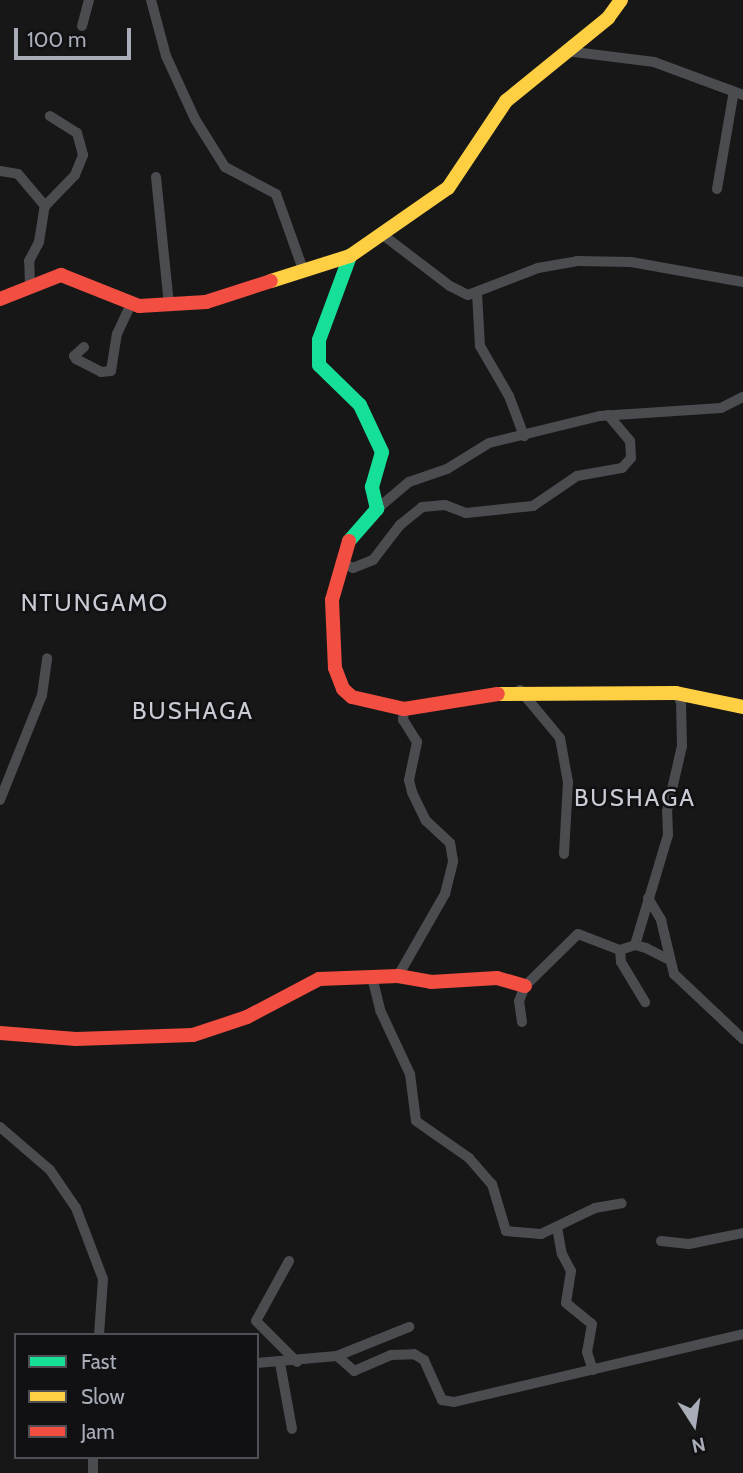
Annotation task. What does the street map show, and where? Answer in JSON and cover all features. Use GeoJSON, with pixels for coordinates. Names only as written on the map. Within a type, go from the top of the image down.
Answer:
{"type":"FeatureCollection","features":[{"type":"Feature","properties":{"kind":"street"},"geometry":{"type":"LineString","coordinates":[[82,26],[89,0]]}},
{"type":"Feature","properties":{"kind":"street"},"geometry":{"type":"LineString","coordinates":[[151,0],[166,56],[195,119],[225,167],[275,194],[304,272]]}},
{"type":"Feature","properties":{"kind":"street"},"geometry":{"type":"LineString","coordinates":[[0,299],[30,284],[61,275],[80,279],[131,303],[169,306],[233,296],[350,256],[448,188],[506,101],[608,18],[621,0]]}},
{"type":"Feature","properties":{"kind":"street"},"geometry":{"type":"LineString","coordinates":[[566,51],[654,62],[739,93],[717,189]]}},
{"type":"Feature","properties":{"kind":"street"},"geometry":{"type":"LineString","coordinates":[[30,284],[29,261],[38,242],[45,206],[75,176],[83,156],[77,133],[50,116]]}},
{"type":"Feature","properties":{"kind":"street"},"geometry":{"type":"LineString","coordinates":[[0,171],[19,174],[45,206]]}},
{"type":"Feature","properties":{"kind":"street"},"geometry":{"type":"LineString","coordinates":[[156,177],[169,306]]}},
{"type":"Feature","properties":{"kind":"street"},"geometry":{"type":"LineString","coordinates":[[383,235],[450,286],[468,295],[538,268],[578,261],[631,262],[743,284]]}},
{"type":"Feature","properties":{"kind":"street"},"geometry":{"type":"LineString","coordinates":[[350,256],[318,356],[321,372],[360,405],[383,452],[372,487],[377,509]]}},
{"type":"Feature","properties":{"kind":"street"},"geometry":{"type":"LineString","coordinates":[[477,293],[480,346],[509,396],[524,436]]}},
{"type":"Feature","properties":{"kind":"street"},"geometry":{"type":"LineString","coordinates":[[84,347],[74,356],[76,359],[101,372],[111,371],[117,334],[131,303]]}},
{"type":"Feature","properties":{"kind":"street"},"geometry":{"type":"LineString","coordinates":[[743,397],[721,408],[608,415],[480,446],[447,469],[409,482],[377,509],[352,536],[332,600],[337,679],[352,697],[404,709],[520,690],[576,696],[676,693],[743,707]]}},
{"type":"Feature","properties":{"kind":"street"},"geometry":{"type":"LineString","coordinates":[[345,564],[354,568],[373,560],[400,525],[422,507],[445,505],[466,513],[533,506],[577,476],[622,468],[631,458],[630,441],[608,415]]}},
{"type":"Feature","properties":{"kind":"street"},"geometry":{"type":"LineString","coordinates":[[0,800],[37,711],[47,658]]}},
{"type":"Feature","properties":{"kind":"street"},"geometry":{"type":"LineString","coordinates":[[520,690],[554,726],[562,748],[568,782],[564,854]]}},
{"type":"Feature","properties":{"kind":"street"},"geometry":{"type":"LineString","coordinates":[[635,945],[668,835],[667,811],[682,746],[681,702],[676,693]]}},
{"type":"Feature","properties":{"kind":"street"},"geometry":{"type":"LineString","coordinates":[[398,976],[445,894],[453,861],[450,843],[426,821],[412,792],[409,780],[417,742],[403,720],[404,709]]}},
{"type":"Feature","properties":{"kind":"street"},"geometry":{"type":"LineString","coordinates":[[648,898],[661,920],[668,959],[679,982],[743,1039]]}},
{"type":"Feature","properties":{"kind":"street"},"geometry":{"type":"LineString","coordinates":[[522,1022],[519,1002],[524,986],[578,934],[620,950],[635,945],[668,959]]}},
{"type":"Feature","properties":{"kind":"street"},"geometry":{"type":"LineString","coordinates":[[620,950],[621,962],[645,1002]]}},
{"type":"Feature","properties":{"kind":"street"},"geometry":{"type":"LineString","coordinates":[[0,1033],[164,1039],[247,1017],[312,981],[373,981],[398,976],[431,982],[497,978],[524,986]]}},
{"type":"Feature","properties":{"kind":"street"},"geometry":{"type":"LineString","coordinates":[[373,981],[380,1010],[410,1074],[414,1115],[422,1129],[468,1158],[492,1184],[509,1233],[534,1236],[595,1208],[622,1203]]}},
{"type":"Feature","properties":{"kind":"street"},"geometry":{"type":"LineString","coordinates":[[0,1127],[50,1170],[76,1208],[103,1279],[99,1333]]}},
{"type":"Feature","properties":{"kind":"street"},"geometry":{"type":"LineString","coordinates":[[557,1227],[562,1254],[571,1270],[566,1303],[592,1324],[587,1352],[593,1370]]}},
{"type":"Feature","properties":{"kind":"street"},"geometry":{"type":"LineString","coordinates":[[661,1241],[689,1244],[743,1233]]}},
{"type":"Feature","properties":{"kind":"street"},"geometry":{"type":"LineString","coordinates":[[289,1261],[256,1321],[298,1362]]}},
{"type":"Feature","properties":{"kind":"street"},"geometry":{"type":"LineString","coordinates":[[259,1363],[298,1362],[337,1356],[409,1327]]}},
{"type":"Feature","properties":{"kind":"street"},"geometry":{"type":"LineString","coordinates":[[337,1356],[354,1371],[391,1355],[421,1356],[437,1394],[447,1402],[743,1334]]}},
{"type":"Feature","properties":{"kind":"street"},"geometry":{"type":"LineString","coordinates":[[280,1363],[292,1429]]}},
{"type":"Feature","properties":{"kind":"traffic: fast"},"geometry":{"type":"LineString","coordinates":[[349,541],[377,509],[372,487],[382,452],[360,405],[319,365],[319,340],[350,256]]}},
{"type":"Feature","properties":{"kind":"traffic: slow"},"geometry":{"type":"LineString","coordinates":[[271,281],[350,256],[448,188],[506,101],[608,18],[621,0]]}},
{"type":"Feature","properties":{"kind":"traffic: slow"},"geometry":{"type":"LineString","coordinates":[[498,694],[676,693],[743,707]]}},
{"type":"Feature","properties":{"kind":"traffic: jam"},"geometry":{"type":"LineString","coordinates":[[0,299],[61,275],[139,306],[206,302],[271,281]]}},
{"type":"Feature","properties":{"kind":"traffic: jam"},"geometry":{"type":"LineString","coordinates":[[349,541],[332,600],[335,668],[343,689],[352,697],[404,709],[498,694]]}},
{"type":"Feature","properties":{"kind":"traffic: jam"},"geometry":{"type":"LineString","coordinates":[[0,1033],[76,1039],[193,1035],[247,1017],[319,979],[398,976],[431,982],[497,978],[525,986]]}},
{"type":"Feature","properties":{"kind":"district","name":"NTUNGAMO"},"geometry":{"type":"Point","coordinates":[95,603]}},
{"type":"Feature","properties":{"kind":"district","name":"BUSHAGA"},"geometry":{"type":"Point","coordinates":[193,711]}},
{"type":"Feature","properties":{"kind":"district","name":"BUSHAGA"},"geometry":{"type":"Point","coordinates":[635,798]}}]}
